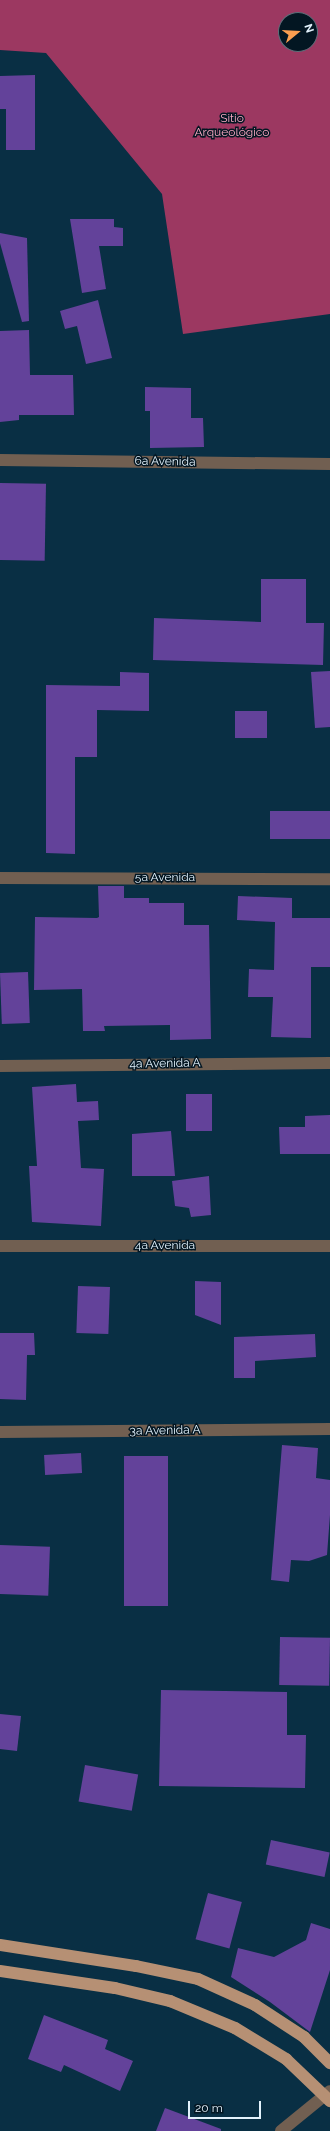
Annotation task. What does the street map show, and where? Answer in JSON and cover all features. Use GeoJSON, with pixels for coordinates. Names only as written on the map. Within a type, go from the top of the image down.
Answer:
{"type":"FeatureCollection","features":[{"type":"Feature","properties":{"kind":"main road"},"geometry":{"type":"LineString","coordinates":[[0,1945],[136,1966],[198,1980],[255,2005],[304,2037],[330,2064]]}},
{"type":"Feature","properties":{"kind":"main road"},"geometry":{"type":"LineString","coordinates":[[0,1971],[115,1988],[170,2001],[235,2028],[286,2059],[328,2096]]}},
{"type":"Feature","properties":{"kind":"street","name":"6a Avenida"},"geometry":{"type":"LineString","coordinates":[[0,460],[330,464]]}},
{"type":"Feature","properties":{"kind":"street","name":"5a Avenida"},"geometry":{"type":"LineString","coordinates":[[0,878],[330,879]]}},
{"type":"Feature","properties":{"kind":"street","name":"4a Avenida A"},"geometry":{"type":"LineString","coordinates":[[0,1066],[330,1063]]}},
{"type":"Feature","properties":{"kind":"street","name":"4a Avenida"},"geometry":{"type":"LineString","coordinates":[[0,1246],[330,1246]]}},
{"type":"Feature","properties":{"kind":"street","name":"3a Avenida A"},"geometry":{"type":"LineString","coordinates":[[0,1432],[330,1429]]}},
{"type":"Feature","properties":{"kind":"street"},"geometry":{"type":"LineString","coordinates":[[281,2131],[328,2096]]}},
{"type":"Feature","properties":{"kind":"green space","name":"Sitio Arqueológico"},"geometry":{"type":"Polygon","coordinates":[[[0,0],[330,0],[330,314],[183,334],[162,194],[46,53],[0,50],[0,0]]]}},
{"type":"Feature","properties":{"kind":"building"},"geometry":{"type":"Polygon","coordinates":[[[35,75],[35,150],[6,150],[6,109],[0,109],[0,76],[35,75]]]}},
{"type":"Feature","properties":{"kind":"building"},"geometry":{"type":"Polygon","coordinates":[[[70,219],[114,219],[114,227],[123,228],[123,246],[99,246],[106,289],[82,293],[70,219]]]}},
{"type":"Feature","properties":{"kind":"building"},"geometry":{"type":"Polygon","coordinates":[[[0,233],[27,238],[29,321],[22,322],[0,243],[0,233]]]}},
{"type":"Feature","properties":{"kind":"building"},"geometry":{"type":"Polygon","coordinates":[[[98,300],[112,358],[86,364],[77,326],[65,329],[60,311],[98,300]]]}},
{"type":"Feature","properties":{"kind":"building"},"geometry":{"type":"Polygon","coordinates":[[[29,330],[30,375],[73,375],[74,415],[19,415],[19,420],[0,422],[0,331],[29,330]]]}},
{"type":"Feature","properties":{"kind":"building"},"geometry":{"type":"Polygon","coordinates":[[[145,387],[191,388],[191,418],[203,418],[204,447],[150,448],[150,411],[145,411],[145,387]]]}},
{"type":"Feature","properties":{"kind":"building"},"geometry":{"type":"Polygon","coordinates":[[[0,483],[46,484],[45,561],[0,560],[0,483]]]}},
{"type":"Feature","properties":{"kind":"building"},"geometry":{"type":"Polygon","coordinates":[[[261,579],[306,579],[306,623],[324,623],[323,665],[153,660],[154,618],[261,622],[261,579]]]}},
{"type":"Feature","properties":{"kind":"building"},"geometry":{"type":"Polygon","coordinates":[[[330,671],[330,727],[315,728],[311,672],[330,671]]]}},
{"type":"Feature","properties":{"kind":"building"},"geometry":{"type":"Polygon","coordinates":[[[120,672],[149,673],[149,711],[97,710],[97,757],[75,757],[75,854],[46,853],[46,685],[120,686],[120,672]]]}},
{"type":"Feature","properties":{"kind":"building"},"geometry":{"type":"Polygon","coordinates":[[[235,711],[267,711],[267,738],[235,738],[235,711]]]}},
{"type":"Feature","properties":{"kind":"building"},"geometry":{"type":"Polygon","coordinates":[[[270,811],[330,811],[330,839],[270,839],[270,811]]]}},
{"type":"Feature","properties":{"kind":"building"},"geometry":{"type":"Polygon","coordinates":[[[98,886],[124,886],[124,898],[149,898],[149,903],[184,903],[184,925],[209,925],[211,1039],[170,1040],[170,1025],[104,1026],[105,1031],[83,1031],[82,989],[34,990],[35,917],[97,918],[99,917],[98,886]]]}},
{"type":"Feature","properties":{"kind":"building"},"geometry":{"type":"Polygon","coordinates":[[[238,896],[292,898],[292,918],[330,918],[330,967],[311,967],[311,1038],[271,1037],[273,997],[248,997],[249,969],[274,970],[275,922],[237,920],[238,896]]]}},
{"type":"Feature","properties":{"kind":"building"},"geometry":{"type":"Polygon","coordinates":[[[28,972],[30,1023],[2,1024],[0,973],[28,972]]]}},
{"type":"Feature","properties":{"kind":"building"},"geometry":{"type":"Polygon","coordinates":[[[76,1084],[77,1102],[98,1101],[99,1120],[78,1121],[81,1168],[104,1169],[101,1226],[32,1222],[29,1166],[37,1166],[32,1087],[76,1084]]]}},
{"type":"Feature","properties":{"kind":"building"},"geometry":{"type":"Polygon","coordinates":[[[186,1094],[212,1094],[212,1131],[186,1131],[186,1094]]]}},
{"type":"Feature","properties":{"kind":"building"},"geometry":{"type":"Polygon","coordinates":[[[330,1115],[330,1154],[280,1154],[279,1127],[305,1127],[305,1116],[330,1115]]]}},
{"type":"Feature","properties":{"kind":"building"},"geometry":{"type":"Polygon","coordinates":[[[171,1131],[175,1176],[132,1176],[132,1134],[171,1131]]]}},
{"type":"Feature","properties":{"kind":"building"},"geometry":{"type":"Polygon","coordinates":[[[209,1176],[211,1215],[191,1217],[189,1208],[175,1206],[172,1181],[209,1176]]]}},
{"type":"Feature","properties":{"kind":"building"},"geometry":{"type":"Polygon","coordinates":[[[195,1281],[221,1282],[221,1325],[195,1315],[195,1281]]]}},
{"type":"Feature","properties":{"kind":"building"},"geometry":{"type":"Polygon","coordinates":[[[78,1286],[110,1287],[108,1334],[76,1333],[78,1286]]]}},
{"type":"Feature","properties":{"kind":"building"},"geometry":{"type":"Polygon","coordinates":[[[0,1333],[34,1333],[35,1355],[27,1355],[26,1400],[0,1399],[0,1333]]]}},
{"type":"Feature","properties":{"kind":"building"},"geometry":{"type":"Polygon","coordinates":[[[315,1334],[316,1357],[255,1361],[255,1378],[234,1378],[234,1337],[315,1334]]]}},
{"type":"Feature","properties":{"kind":"building"},"geometry":{"type":"Polygon","coordinates":[[[282,1445],[318,1448],[316,1478],[330,1480],[330,1515],[327,1555],[309,1561],[291,1560],[289,1582],[271,1580],[282,1445]]]}},
{"type":"Feature","properties":{"kind":"building"},"geometry":{"type":"Polygon","coordinates":[[[81,1453],[82,1473],[45,1475],[44,1455],[81,1453]]]}},
{"type":"Feature","properties":{"kind":"building"},"geometry":{"type":"Polygon","coordinates":[[[124,1456],[168,1456],[168,1606],[124,1606],[124,1456]]]}},
{"type":"Feature","properties":{"kind":"building"},"geometry":{"type":"Polygon","coordinates":[[[0,1545],[50,1547],[48,1596],[0,1594],[0,1545]]]}},
{"type":"Feature","properties":{"kind":"building"},"geometry":{"type":"Polygon","coordinates":[[[280,1637],[330,1638],[329,1686],[279,1685],[280,1637]]]}},
{"type":"Feature","properties":{"kind":"building"},"geometry":{"type":"Polygon","coordinates":[[[161,1690],[287,1692],[287,1735],[306,1735],[305,1788],[159,1786],[161,1690]]]}},
{"type":"Feature","properties":{"kind":"building"},"geometry":{"type":"Polygon","coordinates":[[[0,1714],[21,1716],[17,1751],[0,1749],[0,1714]]]}},
{"type":"Feature","properties":{"kind":"building"},"geometry":{"type":"Polygon","coordinates":[[[85,1765],[138,1774],[132,1811],[79,1801],[85,1765]]]}},
{"type":"Feature","properties":{"kind":"building"},"geometry":{"type":"Polygon","coordinates":[[[271,1840],[330,1852],[324,1877],[266,1864],[271,1840]]]}},
{"type":"Feature","properties":{"kind":"building"},"geometry":{"type":"Polygon","coordinates":[[[208,1893],[242,1902],[229,1948],[196,1939],[208,1893]]]}},
{"type":"Feature","properties":{"kind":"building"},"geometry":{"type":"Polygon","coordinates":[[[311,1923],[330,1929],[330,1970],[310,2032],[270,2002],[231,1977],[238,1948],[274,1957],[306,1940],[311,1923]]]}},
{"type":"Feature","properties":{"kind":"building"},"geometry":{"type":"Polygon","coordinates":[[[44,2015],[108,2040],[105,2049],[133,2061],[120,2091],[64,2065],[61,2072],[28,2059],[44,2015]]]}},
{"type":"Feature","properties":{"kind":"building"},"geometry":{"type":"Polygon","coordinates":[[[165,2108],[221,2129],[221,2131],[156,2131],[165,2108]]]}}]}
